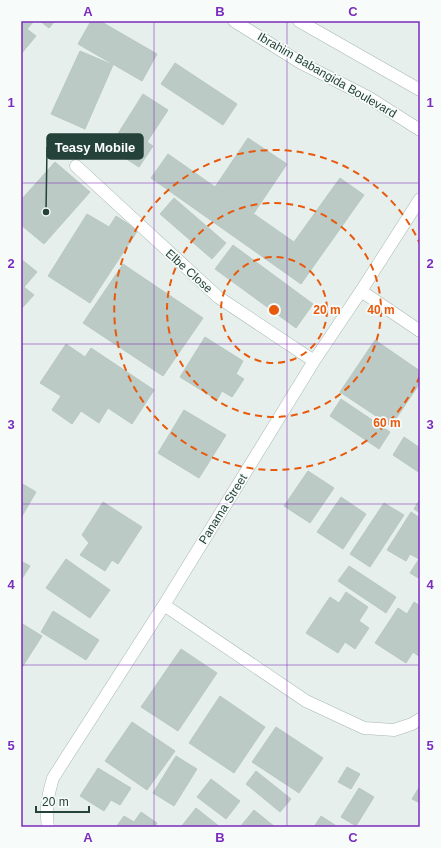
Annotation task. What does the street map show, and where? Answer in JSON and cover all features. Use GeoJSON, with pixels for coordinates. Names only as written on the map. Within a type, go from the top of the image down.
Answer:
{"type":"FeatureCollection","features":[{"type":"Feature","properties":{"kind":"street","name":"Ibrahim Babangida Boulevard"},"geometry":{"type":"LineString","coordinates":[[234,21],[301,63],[368,97],[420,130]]}},
{"type":"Feature","properties":{"kind":"street"},"geometry":{"type":"LineString","coordinates":[[299,21],[414,83],[420,90]]}},
{"type":"Feature","properties":{"kind":"street","name":"Elbe Close"},"geometry":{"type":"LineString","coordinates":[[76,166],[218,297],[314,361]]}},
{"type":"Feature","properties":{"kind":"street","name":"Panama Street"},"geometry":{"type":"LineString","coordinates":[[48,827],[46,816],[47,800],[53,778],[164,605],[314,361],[420,199]]}},
{"type":"Feature","properties":{"kind":"street"},"geometry":{"type":"LineString","coordinates":[[361,291],[420,331]]}},
{"type":"Feature","properties":{"kind":"street"},"geometry":{"type":"LineString","coordinates":[[164,605],[306,701],[364,728],[394,730],[412,724],[420,719]]}},
{"type":"Feature","properties":{"kind":"building"},"geometry":{"type":"Polygon","coordinates":[[[21,21],[34,21],[27,29],[36,36],[21,54],[21,21]]]}},
{"type":"Feature","properties":{"kind":"building"},"geometry":{"type":"Polygon","coordinates":[[[40,21],[55,21],[49,28],[40,21]]]}},
{"type":"Feature","properties":{"kind":"building"},"geometry":{"type":"Polygon","coordinates":[[[91,21],[100,21],[157,54],[142,81],[78,44],[91,21]]]}},
{"type":"Feature","properties":{"kind":"building"},"geometry":{"type":"Polygon","coordinates":[[[80,51],[113,65],[85,129],[51,114],[80,51]]]}},
{"type":"Feature","properties":{"kind":"building"},"geometry":{"type":"Polygon","coordinates":[[[175,63],[237,104],[223,125],[161,84],[175,63]]]}},
{"type":"Feature","properties":{"kind":"building"},"geometry":{"type":"Polygon","coordinates":[[[143,94],[168,110],[147,142],[153,146],[139,167],[109,148],[143,94]]]}},
{"type":"Feature","properties":{"kind":"building"},"geometry":{"type":"Polygon","coordinates":[[[248,138],[287,164],[254,213],[215,187],[248,138]]]}},
{"type":"Feature","properties":{"kind":"building"},"geometry":{"type":"Polygon","coordinates":[[[168,154],[294,242],[340,178],[364,195],[301,284],[151,178],[168,154]]]}},
{"type":"Feature","properties":{"kind":"building"},"geometry":{"type":"Polygon","coordinates":[[[55,162],[90,192],[44,244],[21,225],[21,200],[55,162]]]}},
{"type":"Feature","properties":{"kind":"building"},"geometry":{"type":"Polygon","coordinates":[[[174,198],[226,243],[212,259],[160,214],[174,198]]]}},
{"type":"Feature","properties":{"kind":"building"},"geometry":{"type":"Polygon","coordinates":[[[87,214],[109,227],[116,216],[138,230],[90,303],[48,276],[87,214]]]}},
{"type":"Feature","properties":{"kind":"building"},"geometry":{"type":"Polygon","coordinates":[[[233,245],[313,304],[296,328],[215,269],[233,245]]]}},
{"type":"Feature","properties":{"kind":"building"},"geometry":{"type":"Polygon","coordinates":[[[21,259],[37,272],[24,287],[34,295],[21,309],[21,259]]]}},
{"type":"Feature","properties":{"kind":"building"},"geometry":{"type":"Polygon","coordinates":[[[123,264],[203,318],[163,376],[83,323],[123,264]]]}},
{"type":"Feature","properties":{"kind":"building"},"geometry":{"type":"Polygon","coordinates":[[[205,337],[243,361],[236,374],[244,379],[232,397],[222,391],[217,400],[180,377],[205,337]]]}},
{"type":"Feature","properties":{"kind":"building"},"geometry":{"type":"Polygon","coordinates":[[[375,340],[420,371],[420,383],[391,426],[340,392],[375,340]]]}},
{"type":"Feature","properties":{"kind":"building"},"geometry":{"type":"Polygon","coordinates":[[[66,344],[85,357],[91,348],[154,390],[132,424],[108,408],[99,423],[81,411],[72,424],[52,410],[61,396],[40,383],[66,344]]]}},
{"type":"Feature","properties":{"kind":"building"},"geometry":{"type":"Polygon","coordinates":[[[341,399],[390,432],[379,449],[330,416],[341,399]]]}},
{"type":"Feature","properties":{"kind":"building"},"geometry":{"type":"Polygon","coordinates":[[[184,410],[226,435],[199,478],[158,453],[184,410]]]}},
{"type":"Feature","properties":{"kind":"building"},"geometry":{"type":"Polygon","coordinates":[[[404,437],[420,448],[420,473],[393,455],[404,437]]]}},
{"type":"Feature","properties":{"kind":"building"},"geometry":{"type":"Polygon","coordinates":[[[308,471],[334,488],[310,523],[284,506],[308,471]]]}},
{"type":"Feature","properties":{"kind":"building"},"geometry":{"type":"Polygon","coordinates":[[[21,483],[36,492],[21,518],[21,483]]]}},
{"type":"Feature","properties":{"kind":"building"},"geometry":{"type":"Polygon","coordinates":[[[341,497],[366,514],[343,549],[317,532],[341,497]]]}},
{"type":"Feature","properties":{"kind":"building"},"geometry":{"type":"Polygon","coordinates":[[[420,499],[420,513],[414,509],[420,499]]]}},
{"type":"Feature","properties":{"kind":"building"},"geometry":{"type":"Polygon","coordinates":[[[103,502],[142,527],[118,564],[112,560],[105,571],[80,555],[89,543],[82,535],[103,502]]]}},
{"type":"Feature","properties":{"kind":"building"},"geometry":{"type":"Polygon","coordinates":[[[384,503],[404,515],[370,567],[350,554],[384,503]]]}},
{"type":"Feature","properties":{"kind":"building"},"geometry":{"type":"Polygon","coordinates":[[[411,512],[420,518],[420,579],[410,573],[419,559],[410,554],[406,561],[387,550],[411,512]]]}},
{"type":"Feature","properties":{"kind":"building"},"geometry":{"type":"Polygon","coordinates":[[[66,559],[110,590],[90,618],[46,588],[66,559]]]}},
{"type":"Feature","properties":{"kind":"building"},"geometry":{"type":"Polygon","coordinates":[[[21,561],[30,566],[21,580],[21,561]]]}},
{"type":"Feature","properties":{"kind":"building"},"geometry":{"type":"Polygon","coordinates":[[[349,566],[396,597],[386,613],[338,581],[349,566]]]}},
{"type":"Feature","properties":{"kind":"building"},"geometry":{"type":"Polygon","coordinates":[[[346,592],[368,607],[359,621],[369,628],[355,649],[345,642],[338,653],[306,633],[330,597],[339,603],[346,592]]]}},
{"type":"Feature","properties":{"kind":"building"},"geometry":{"type":"Polygon","coordinates":[[[414,602],[420,606],[420,657],[413,652],[406,663],[375,643],[398,608],[407,614],[414,602]]]}},
{"type":"Feature","properties":{"kind":"building"},"geometry":{"type":"Polygon","coordinates":[[[53,611],[99,640],[86,660],[41,632],[53,611]]]}},
{"type":"Feature","properties":{"kind":"building"},"geometry":{"type":"Polygon","coordinates":[[[21,623],[42,636],[21,669],[21,623]]]}},
{"type":"Feature","properties":{"kind":"building"},"geometry":{"type":"Polygon","coordinates":[[[181,649],[217,673],[178,731],[141,707],[181,649]]]}},
{"type":"Feature","properties":{"kind":"building"},"geometry":{"type":"Polygon","coordinates":[[[220,696],[265,727],[234,773],[189,743],[220,696]]]}},
{"type":"Feature","properties":{"kind":"building"},"geometry":{"type":"Polygon","coordinates":[[[132,722],[175,751],[147,790],[105,761],[132,722]]]}},
{"type":"Feature","properties":{"kind":"building"},"geometry":{"type":"Polygon","coordinates":[[[276,727],[323,758],[299,793],[252,762],[276,727]]]}},
{"type":"Feature","properties":{"kind":"building"},"geometry":{"type":"Polygon","coordinates":[[[176,756],[197,769],[174,806],[153,793],[176,756]]]}},
{"type":"Feature","properties":{"kind":"building"},"geometry":{"type":"Polygon","coordinates":[[[347,767],[360,774],[351,789],[338,782],[347,767]]]}},
{"type":"Feature","properties":{"kind":"building"},"geometry":{"type":"Polygon","coordinates":[[[98,768],[131,788],[120,805],[111,800],[104,811],[80,796],[98,768]]]}},
{"type":"Feature","properties":{"kind":"building"},"geometry":{"type":"Polygon","coordinates":[[[256,771],[291,799],[280,812],[246,784],[256,771]]]}},
{"type":"Feature","properties":{"kind":"building"},"geometry":{"type":"Polygon","coordinates":[[[211,779],[240,801],[226,819],[197,797],[211,779]]]}},
{"type":"Feature","properties":{"kind":"building"},"geometry":{"type":"Polygon","coordinates":[[[420,786],[420,803],[412,799],[420,786]]]}},
{"type":"Feature","properties":{"kind":"building"},"geometry":{"type":"Polygon","coordinates":[[[359,788],[374,797],[356,826],[341,817],[359,788]]]}},
{"type":"Feature","properties":{"kind":"building"},"geometry":{"type":"Polygon","coordinates":[[[196,808],[220,827],[181,827],[196,808]]]}},
{"type":"Feature","properties":{"kind":"building"},"geometry":{"type":"Polygon","coordinates":[[[254,810],[275,827],[240,827],[254,810]]]}},
{"type":"Feature","properties":{"kind":"building"},"geometry":{"type":"Polygon","coordinates":[[[141,812],[157,823],[155,827],[116,827],[124,816],[134,822],[141,812]]]}},
{"type":"Feature","properties":{"kind":"building"},"geometry":{"type":"Polygon","coordinates":[[[321,816],[338,827],[314,827],[321,816]]]}},
{"type":"Feature","properties":{"kind":"place","name":"Teasy Mobile"},"geometry":{"type":"Point","coordinates":[46,212]}}]}
